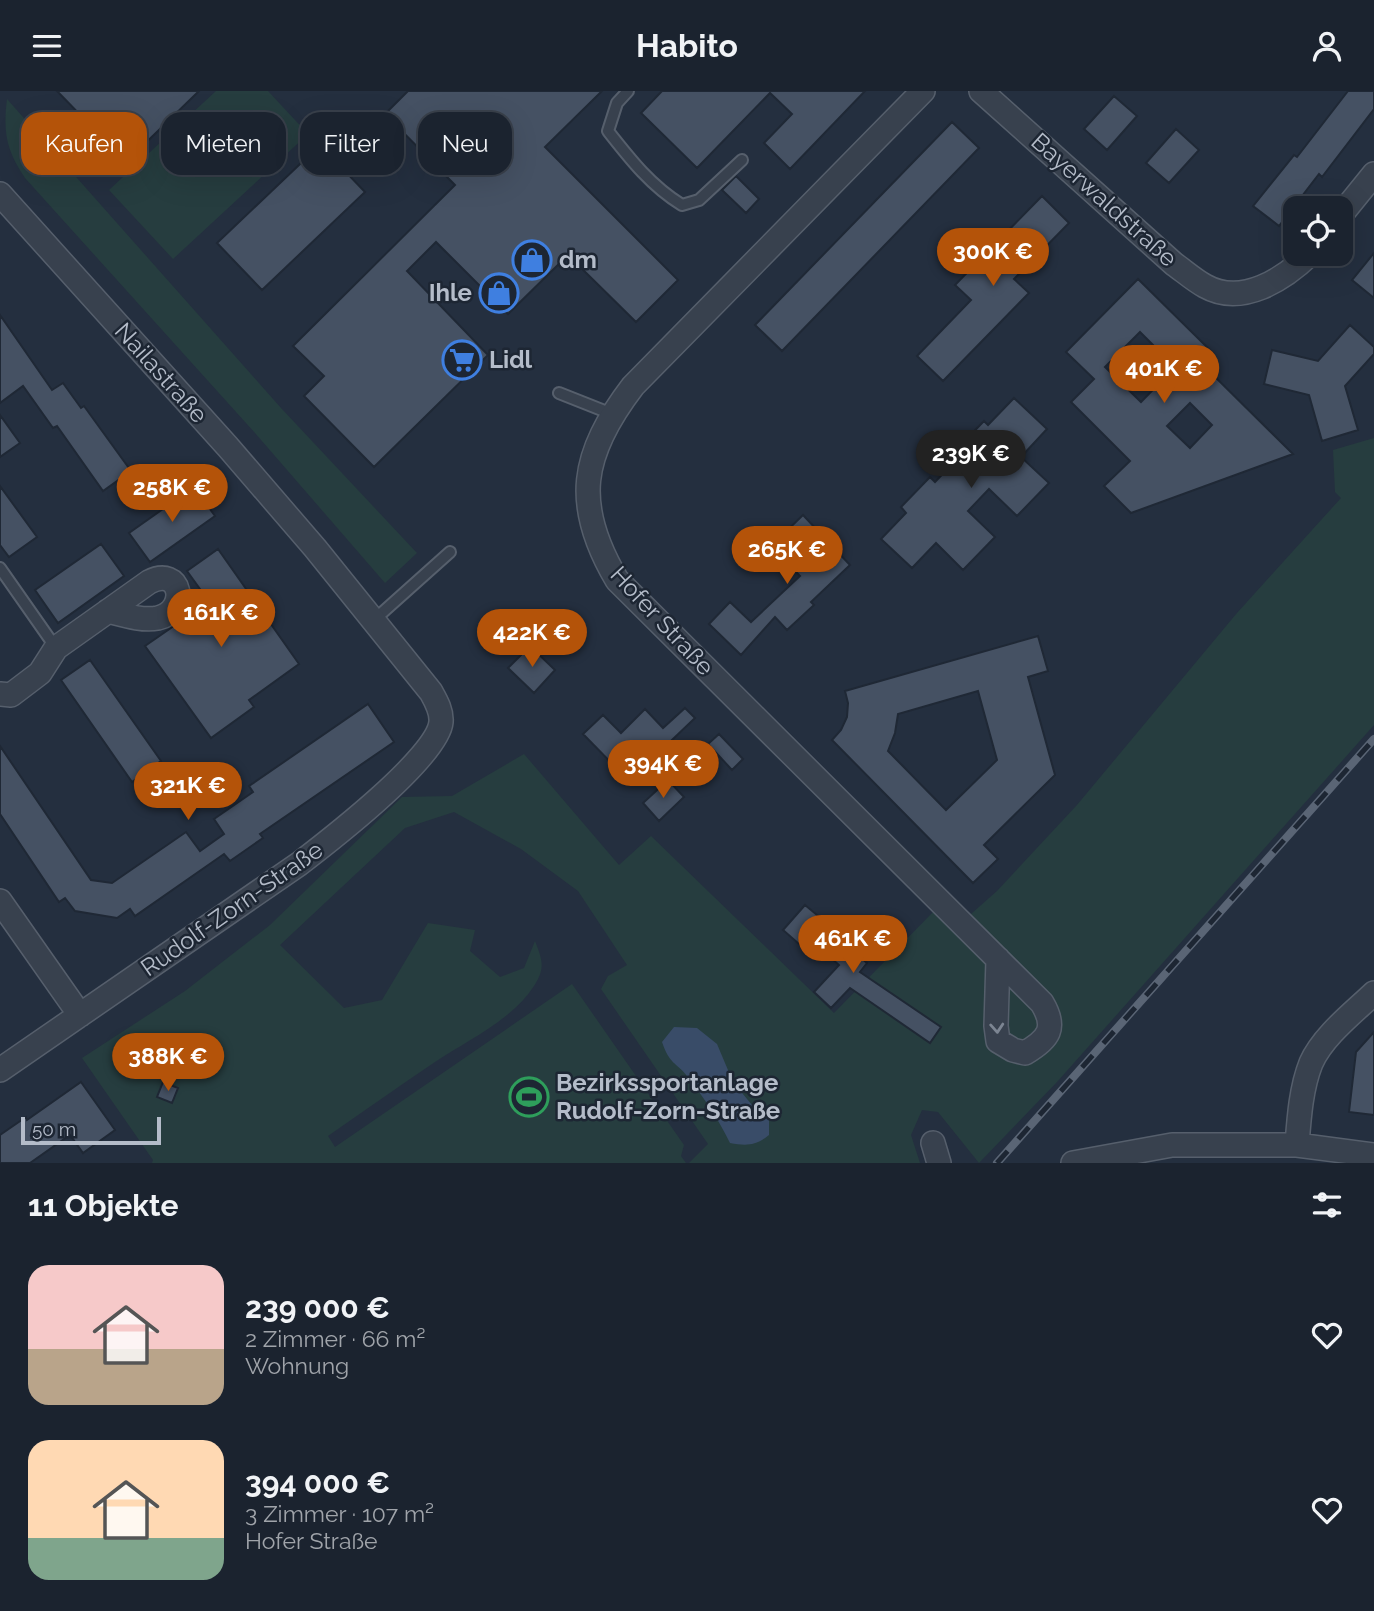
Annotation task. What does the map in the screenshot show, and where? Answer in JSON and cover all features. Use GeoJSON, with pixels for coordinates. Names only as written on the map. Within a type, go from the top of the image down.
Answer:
{"type":"FeatureCollection","features":[{"type":"Feature","properties":{"kind":"street","name":"Hofer Straße"},"geometry":{"type":"LineString","coordinates":[[923,91],[633,386],[612,414],[597,442],[588,469],[589,507],[602,553],[617,580],[998,960]]}},
{"type":"Feature","properties":{"kind":"street","name":"Bayerwaldstraße"},"geometry":{"type":"LineString","coordinates":[[981,91],[1174,264],[1206,287],[1221,292],[1250,291],[1277,280],[1295,266]]}},
{"type":"Feature","properties":{"kind":"street"},"geometry":{"type":"LineString","coordinates":[[1353,200],[1374,174]]}},
{"type":"Feature","properties":{"kind":"street","name":"Nailastraße"},"geometry":{"type":"LineString","coordinates":[[0,194],[228,447],[374,620],[430,692],[438,705],[441,722]]}},
{"type":"Feature","properties":{"kind":"street"},"geometry":{"type":"LineString","coordinates":[[0,694],[11,695],[40,673],[56,648],[108,611]]}},
{"type":"Feature","properties":{"kind":"street","name":"Rudolf-Zorn-Straße"},"geometry":{"type":"LineString","coordinates":[[0,1070],[299,864],[339,833],[407,771],[436,736],[441,722]]}},
{"type":"Feature","properties":{"kind":"street"},"geometry":{"type":"LineString","coordinates":[[0,901],[80,1015]]}},
{"type":"Feature","properties":{"kind":"street"},"geometry":{"type":"LineString","coordinates":[[1297,1145],[1311,1062],[1326,1041],[1374,993]]}},
{"type":"Feature","properties":{"kind":"street"},"geometry":{"type":"LineString","coordinates":[[1073,1163],[1152,1156],[1172,1145],[1297,1145],[1374,1155]]}},
{"type":"Feature","properties":{"kind":"lane"},"geometry":{"type":"LineString","coordinates":[[628,91],[617,103],[608,131],[663,194],[682,205],[699,200],[742,160]]}},
{"type":"Feature","properties":{"kind":"lane"},"geometry":{"type":"LineString","coordinates":[[559,393],[612,414]]}},
{"type":"Feature","properties":{"kind":"lane"},"geometry":{"type":"LineString","coordinates":[[374,620],[450,552]]}},
{"type":"Feature","properties":{"kind":"lane"},"geometry":{"type":"LineString","coordinates":[[0,568],[56,648]]}},
{"type":"Feature","properties":{"kind":"green space"},"geometry":{"type":"Polygon","coordinates":[[[216,91],[268,91],[300,125],[300,141],[286,154],[286,112],[193,112],[216,91]]]}},
{"type":"Feature","properties":{"kind":"green space"},"geometry":{"type":"Polygon","coordinates":[[[7,99],[21,115],[21,171],[7,140],[7,99]]]}},
{"type":"Feature","properties":{"kind":"green space"},"geometry":{"type":"Polygon","coordinates":[[[161,142],[161,175],[264,175],[173,259],[109,190],[125,175],[147,175],[147,155],[161,142]]]}},
{"type":"Feature","properties":{"kind":"green space"},"geometry":{"type":"Polygon","coordinates":[[[23,175],[74,175],[281,408],[417,553],[385,583],[255,433],[23,175]]]}},
{"type":"Feature","properties":{"kind":"green space"},"geometry":{"type":"Polygon","coordinates":[[[1374,438],[1374,725],[1057,1082],[979,1163],[938,1112],[922,1110],[911,1135],[920,1163],[689,1163],[708,1144],[601,989],[608,976],[627,965],[578,891],[521,849],[454,812],[405,828],[280,945],[344,1008],[382,1000],[428,923],[475,930],[470,951],[500,977],[524,968],[535,941],[541,958],[540,974],[525,998],[489,1029],[422,1071],[328,1136],[335,1147],[572,984],[684,1145],[681,1156],[686,1163],[152,1163],[153,1160],[82,1058],[185,991],[270,925],[402,797],[452,796],[524,754],[619,865],[651,836],[834,1013],[935,910],[954,929],[997,891],[1077,805],[1237,613],[1341,498],[1335,492],[1333,450],[1374,438]]]}},
{"type":"Feature","properties":{"kind":"water"},"geometry":{"type":"Polygon","coordinates":[[[674,1027],[697,1028],[717,1044],[733,1082],[769,1120],[769,1135],[751,1144],[730,1143],[705,1101],[688,1077],[670,1059],[665,1049],[662,1042],[674,1027]]]}},
{"type":"Feature","properties":{"kind":"building"},"geometry":{"type":"Polygon","coordinates":[[[57,91],[199,91],[177,112],[161,112],[161,128],[147,142],[147,112],[77,112],[57,91]]]}},
{"type":"Feature","properties":{"kind":"building"},"geometry":{"type":"Polygon","coordinates":[[[408,91],[602,91],[545,147],[678,280],[636,322],[568,255],[508,314],[436,242],[407,271],[488,355],[374,467],[304,396],[324,376],[293,346],[455,185],[445,175],[512,175],[512,112],[418,112],[418,147],[404,133],[404,112],[387,112],[408,91]]]}},
{"type":"Feature","properties":{"kind":"building"},"geometry":{"type":"Polygon","coordinates":[[[662,91],[865,91],[790,169],[764,143],[792,114],[770,93],[697,168],[641,113],[662,91]]]}},
{"type":"Feature","properties":{"kind":"building"},"geometry":{"type":"Polygon","coordinates":[[[1348,91],[1374,91],[1374,109],[1322,177],[1319,174],[1302,196],[1283,196],[1283,221],[1279,226],[1253,206],[1294,155],[1297,157],[1348,91]]]}},
{"type":"Feature","properties":{"kind":"building"},"geometry":{"type":"Polygon","coordinates":[[[1114,96],[1137,116],[1107,150],[1084,129],[1114,96]]]}},
{"type":"Feature","properties":{"kind":"building"},"geometry":{"type":"Polygon","coordinates":[[[952,122],[979,148],[782,351],[755,325],[952,122]]]}},
{"type":"Feature","properties":{"kind":"building"},"geometry":{"type":"Polygon","coordinates":[[[1176,129],[1199,150],[1169,183],[1146,163],[1176,129]]]}},
{"type":"Feature","properties":{"kind":"building"},"geometry":{"type":"Polygon","coordinates":[[[300,164],[300,175],[349,175],[365,192],[262,290],[217,243],[300,164]]]}},
{"type":"Feature","properties":{"kind":"building"},"geometry":{"type":"Polygon","coordinates":[[[736,176],[759,199],[746,213],[722,190],[736,176]]]}},
{"type":"Feature","properties":{"kind":"building"},"geometry":{"type":"Polygon","coordinates":[[[1042,196],[1069,223],[1014,279],[1029,293],[943,381],[917,356],[971,300],[955,285],[1042,196]]]}},
{"type":"Feature","properties":{"kind":"building"},"geometry":{"type":"Polygon","coordinates":[[[1374,253],[1374,298],[1352,280],[1374,253]]]}},
{"type":"Feature","properties":{"kind":"building"},"geometry":{"type":"Polygon","coordinates":[[[1138,279],[1213,353],[1202,364],[1293,454],[1131,513],[1104,486],[1130,461],[1071,402],[1094,379],[1066,352],[1138,279]],[[1140,332],[1105,367],[1141,402],[1175,367],[1140,332]],[[1190,403],[1167,426],[1190,448],[1212,425],[1190,403]]]}},
{"type":"Feature","properties":{"kind":"building"},"geometry":{"type":"Polygon","coordinates":[[[0,315],[52,390],[63,383],[81,408],[84,406],[131,471],[103,491],[57,426],[53,428],[23,386],[0,403],[0,315]]]}},
{"type":"Feature","properties":{"kind":"building"},"geometry":{"type":"Polygon","coordinates":[[[1350,325],[1374,347],[1374,354],[1345,386],[1358,430],[1322,441],[1309,395],[1264,384],[1272,350],[1318,361],[1350,325]]]}},
{"type":"Feature","properties":{"kind":"building"},"geometry":{"type":"Polygon","coordinates":[[[1014,398],[1047,429],[1021,457],[1049,483],[1017,516],[989,489],[968,511],[995,537],[963,570],[936,543],[912,568],[881,539],[906,513],[901,507],[930,477],[935,482],[959,457],[954,452],[984,421],[988,425],[1014,398]]]}},
{"type":"Feature","properties":{"kind":"building"},"geometry":{"type":"Polygon","coordinates":[[[0,415],[20,443],[0,457],[0,415]]]}},
{"type":"Feature","properties":{"kind":"building"},"geometry":{"type":"Polygon","coordinates":[[[0,486],[37,537],[9,557],[0,545],[0,486]]]}},
{"type":"Feature","properties":{"kind":"building"},"geometry":{"type":"Polygon","coordinates":[[[194,487],[215,516],[150,562],[129,533],[194,487]]]}},
{"type":"Feature","properties":{"kind":"building"},"geometry":{"type":"Polygon","coordinates":[[[803,515],[850,565],[811,602],[814,605],[787,630],[775,617],[741,655],[709,624],[730,602],[751,622],[800,576],[771,546],[803,515]]]}},
{"type":"Feature","properties":{"kind":"building"},"geometry":{"type":"Polygon","coordinates":[[[101,544],[124,576],[58,623],[35,590],[101,544]]]}},
{"type":"Feature","properties":{"kind":"building"},"geometry":{"type":"Polygon","coordinates":[[[218,549],[299,664],[249,700],[254,707],[211,738],[145,646],[178,623],[190,606],[205,596],[187,571],[218,549]]]}},
{"type":"Feature","properties":{"kind":"building"},"geometry":{"type":"Polygon","coordinates":[[[1038,636],[1048,671],[1028,677],[1055,775],[984,845],[998,859],[973,883],[832,740],[847,717],[845,691],[1038,636]],[[978,691],[898,714],[888,751],[946,810],[997,760],[978,691]]]}},
{"type":"Feature","properties":{"kind":"building"},"geometry":{"type":"Polygon","coordinates":[[[530,646],[555,670],[534,693],[508,668],[530,646]]]}},
{"type":"Feature","properties":{"kind":"building"},"geometry":{"type":"Polygon","coordinates":[[[90,660],[161,761],[132,782],[61,680],[90,660]]]}},
{"type":"Feature","properties":{"kind":"building"},"geometry":{"type":"Polygon","coordinates":[[[368,704],[394,742],[260,834],[263,838],[230,861],[224,854],[135,916],[130,909],[117,918],[75,911],[65,898],[59,902],[0,814],[0,746],[91,880],[112,883],[186,832],[200,851],[224,834],[214,819],[253,792],[249,786],[368,704]]]}},
{"type":"Feature","properties":{"kind":"building"},"geometry":{"type":"Polygon","coordinates":[[[685,708],[695,718],[629,781],[583,734],[603,715],[621,733],[645,709],[663,728],[685,708]]]}},
{"type":"Feature","properties":{"kind":"building"},"geometry":{"type":"Polygon","coordinates":[[[719,734],[743,759],[732,770],[708,744],[719,734]]]}},
{"type":"Feature","properties":{"kind":"building"},"geometry":{"type":"Polygon","coordinates":[[[668,780],[684,797],[659,821],[643,803],[668,780]]]}},
{"type":"Feature","properties":{"kind":"building"},"geometry":{"type":"Polygon","coordinates":[[[805,905],[829,925],[826,928],[867,963],[860,972],[941,1027],[930,1043],[850,988],[831,1008],[814,992],[839,965],[813,942],[807,951],[783,930],[805,905]]]}},
{"type":"Feature","properties":{"kind":"building"},"geometry":{"type":"Polygon","coordinates":[[[1374,1032],[1374,1115],[1349,1112],[1356,1052],[1374,1032]]]}},
{"type":"Feature","properties":{"kind":"building"},"geometry":{"type":"Polygon","coordinates":[[[81,1082],[115,1130],[83,1153],[70,1135],[30,1163],[0,1163],[0,1135],[26,1117],[27,1120],[81,1082]]]}},
{"type":"Feature","properties":{"kind":"building"},"geometry":{"type":"Polygon","coordinates":[[[163,1082],[178,1088],[172,1103],[157,1097],[163,1082]]]}},
{"type":"Feature","properties":{"kind":"railway"},"geometry":{"type":"LineString","coordinates":[[997,1163],[1374,739]]}},
{"type":"Feature","properties":{"kind":"place","name":"dm"},"geometry":{"type":"Point","coordinates":[532,260]}},
{"type":"Feature","properties":{"kind":"place","name":"Ihle"},"geometry":{"type":"Point","coordinates":[499,293]}},
{"type":"Feature","properties":{"kind":"place","name":"Lidl"},"geometry":{"type":"Point","coordinates":[462,360]}},
{"type":"Feature","properties":{"kind":"place","name":"Bezirkssportanlage Rudolf-Zorn-Straße"},"geometry":{"type":"Point","coordinates":[529,1097]}}]}
